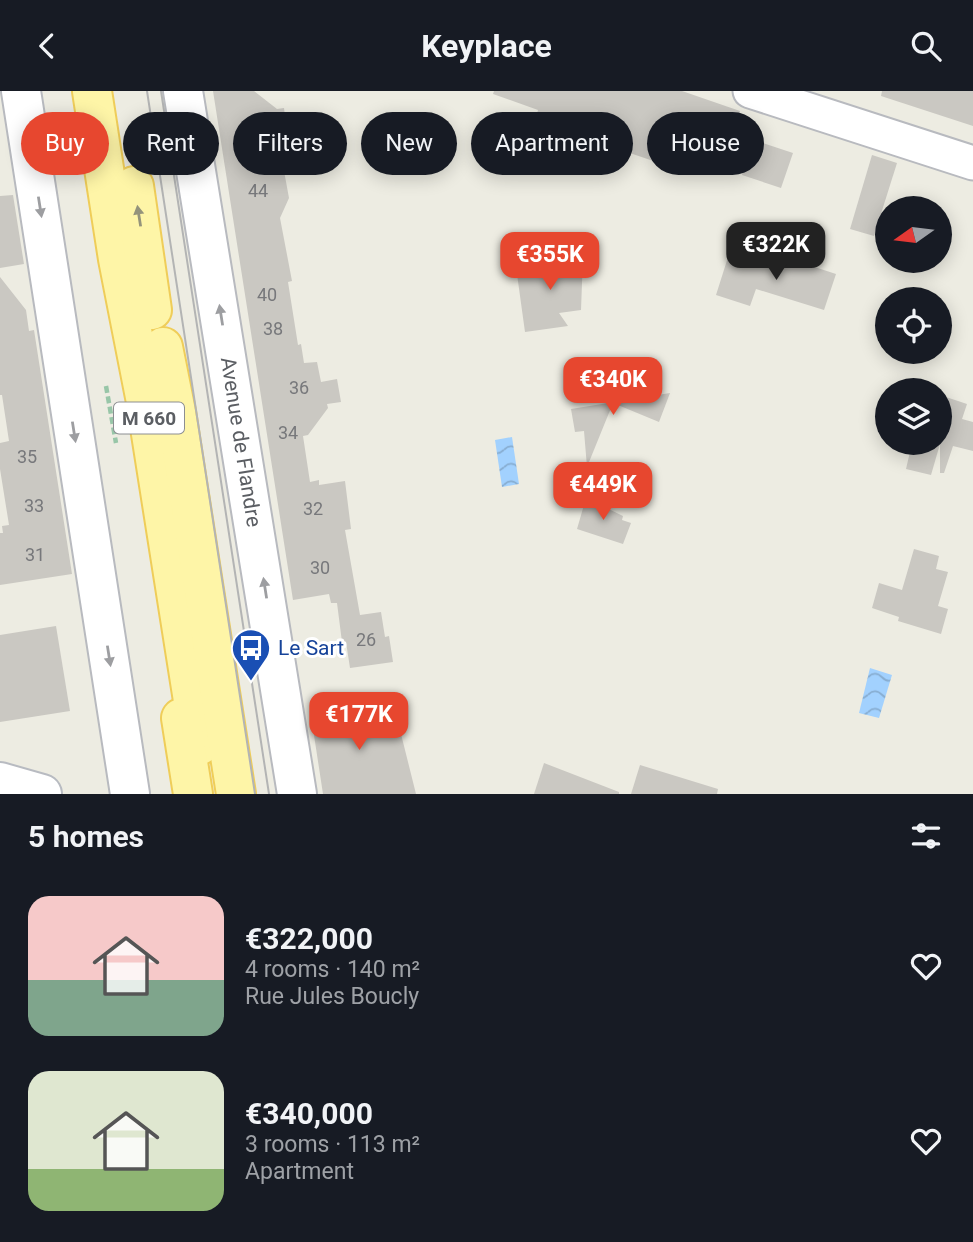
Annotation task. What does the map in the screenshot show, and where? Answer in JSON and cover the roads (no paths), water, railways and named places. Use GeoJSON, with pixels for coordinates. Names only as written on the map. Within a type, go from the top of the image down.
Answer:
{"type":"FeatureCollection","features":[{"type":"Feature","properties":{"kind":"main road","name":"M 660"},"geometry":{"type":"LineString","coordinates":[[92,91],[132,262],[176,412],[236,794]]}},
{"type":"Feature","properties":{"kind":"main road","name":"M 660"},"geometry":{"type":"LineString","coordinates":[[118,91],[146,402],[207,745]]}},
{"type":"Feature","properties":{"kind":"main road","name":"M 660"},"geometry":{"type":"LineString","coordinates":[[132,262],[146,495],[193,794]]}},
{"type":"Feature","properties":{"kind":"street"},"geometry":{"type":"LineString","coordinates":[[21,91],[130,794]]}},
{"type":"Feature","properties":{"kind":"street","name":"Avenue de Flandre"},"geometry":{"type":"LineString","coordinates":[[183,91],[297,794]]}},
{"type":"Feature","properties":{"kind":"street"},"geometry":{"type":"LineString","coordinates":[[750,91],[973,163]]}},
{"type":"Feature","properties":{"kind":"street"},"geometry":{"type":"LineString","coordinates":[[0,782],[42,794]]}},
{"type":"Feature","properties":{"kind":"water"},"geometry":{"type":"Polygon","coordinates":[[[512,437],[519,484],[502,487],[495,440],[512,437]]]}},
{"type":"Feature","properties":{"kind":"water"},"geometry":{"type":"Polygon","coordinates":[[[870,668],[892,675],[879,718],[859,713],[870,668]]]}},
{"type":"Feature","properties":{"kind":"tram line"},"geometry":{"type":"LineString","coordinates":[[147,91],[255,794]]}},
{"type":"Feature","properties":{"kind":"tram line"},"geometry":{"type":"LineString","coordinates":[[161,91],[269,794]]}},
{"type":"Feature","properties":{"kind":"place","name":"Le Sart"},"geometry":{"type":"Point","coordinates":[251,682]}}]}
